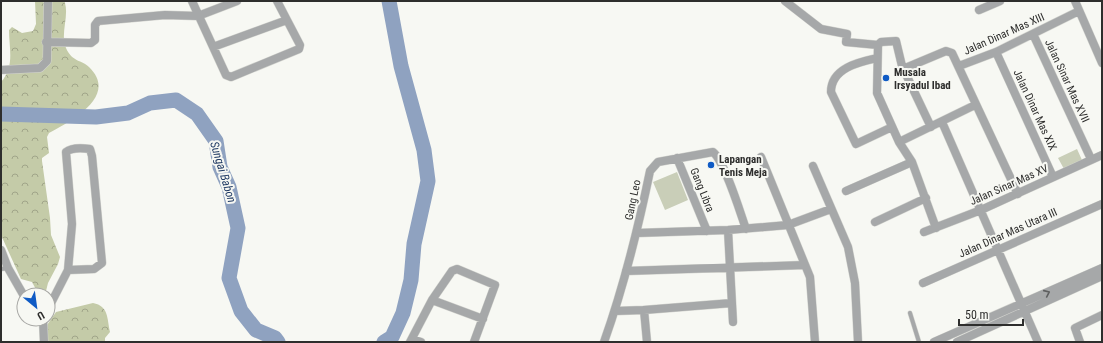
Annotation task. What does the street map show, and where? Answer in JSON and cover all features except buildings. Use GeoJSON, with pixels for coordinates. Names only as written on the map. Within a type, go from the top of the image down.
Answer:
{"type":"FeatureCollection","features":[{"type":"Feature","properties":{"kind":"street"},"geometry":{"type":"LineString","coordinates":[[1,70],[40,68],[47,61],[46,42],[48,1]]}},
{"type":"Feature","properties":{"kind":"street"},"geometry":{"type":"LineString","coordinates":[[192,1],[226,75],[231,77],[296,52],[299,49],[300,45],[277,1]]}},
{"type":"Feature","properties":{"kind":"street"},"geometry":{"type":"LineString","coordinates":[[46,42],[94,42],[95,25],[98,21],[165,15],[198,16],[237,1]]}},
{"type":"Feature","properties":{"kind":"street"},"geometry":{"type":"LineString","coordinates":[[785,1],[821,29],[847,34],[846,42],[878,45],[881,42],[896,41],[903,69],[932,127]]}},
{"type":"Feature","properties":{"kind":"street"},"geometry":{"type":"LineString","coordinates":[[979,10],[1000,1]]}},
{"type":"Feature","properties":{"kind":"street"},"geometry":{"type":"LineString","coordinates":[[1075,1],[1102,63]]}},
{"type":"Feature","properties":{"kind":"street","name":"Jalan Dinar Mas XIII"},"geometry":{"type":"LineString","coordinates":[[959,66],[996,52],[1080,11]]}},
{"type":"Feature","properties":{"kind":"street"},"geometry":{"type":"LineString","coordinates":[[213,47],[287,20]]}},
{"type":"Feature","properties":{"kind":"street","name":"Jalan Sinar Mas XVII"},"geometry":{"type":"LineString","coordinates":[[1033,34],[1091,159]]}},
{"type":"Feature","properties":{"kind":"street"},"geometry":{"type":"LineString","coordinates":[[878,45],[877,93],[899,142],[912,162],[936,228]]}},
{"type":"Feature","properties":{"kind":"street"},"geometry":{"type":"LineString","coordinates":[[903,69],[946,51],[952,53],[1018,194]]}},
{"type":"Feature","properties":{"kind":"street","name":"Jalan Dinar Mas XIX"},"geometry":{"type":"LineString","coordinates":[[996,52],[1054,177]]}},
{"type":"Feature","properties":{"kind":"street"},"geometry":{"type":"LineString","coordinates":[[877,58],[855,63],[843,69],[832,84],[831,92],[856,144],[892,127]]}},
{"type":"Feature","properties":{"kind":"street"},"geometry":{"type":"LineString","coordinates":[[899,142],[976,105]]}},
{"type":"Feature","properties":{"kind":"street"},"geometry":{"type":"LineString","coordinates":[[942,122],[982,210],[1038,342]]}},
{"type":"Feature","properties":{"kind":"street"},"geometry":{"type":"LineString","coordinates":[[56,293],[68,270],[72,224],[66,152],[70,149],[85,148],[90,149],[92,156],[102,263],[94,270],[68,270]]}},
{"type":"Feature","properties":{"kind":"street"},"geometry":{"type":"LineString","coordinates":[[677,158],[708,152],[717,156],[746,229]]}},
{"type":"Feature","properties":{"kind":"street","name":"Jalan Sinar Mas XV"},"geometry":{"type":"LineString","coordinates":[[924,232],[982,210],[1102,155]]}},
{"type":"Feature","properties":{"kind":"street"},"geometry":{"type":"LineString","coordinates":[[761,157],[810,277],[815,342]]}},
{"type":"Feature","properties":{"kind":"street","name":"Gang Leo"},"geometry":{"type":"LineString","coordinates":[[604,342],[615,311],[637,233],[650,171],[658,162],[677,158]]}},
{"type":"Feature","properties":{"kind":"street","name":"Gang Libra"},"geometry":{"type":"LineString","coordinates":[[677,158],[707,231]]}},
{"type":"Feature","properties":{"kind":"street"},"geometry":{"type":"LineString","coordinates":[[846,191],[912,162]]}},
{"type":"Feature","properties":{"kind":"street"},"geometry":{"type":"LineString","coordinates":[[814,166],[848,247],[855,283],[858,342]]}},
{"type":"Feature","properties":{"kind":"street"},"geometry":{"type":"LineString","coordinates":[[875,222],[926,198]]}},
{"type":"Feature","properties":{"kind":"street","name":"Jalan Dinar Mas Utara III"},"geometry":{"type":"LineString","coordinates":[[923,283],[1102,204]]}},
{"type":"Feature","properties":{"kind":"street"},"geometry":{"type":"LineString","coordinates":[[637,233],[728,230],[788,225],[831,209]]}},
{"type":"Feature","properties":{"kind":"street"},"geometry":{"type":"LineString","coordinates":[[728,230],[734,322]]}},
{"type":"Feature","properties":{"kind":"street"},"geometry":{"type":"LineString","coordinates":[[1,250],[4,268],[18,287]]}},
{"type":"Feature","properties":{"kind":"street"},"geometry":{"type":"LineString","coordinates":[[626,271],[804,265]]}},
{"type":"Feature","properties":{"kind":"street"},"geometry":{"type":"LineString","coordinates":[[957,342],[1102,268]]}},
{"type":"Feature","properties":{"kind":"street"},"geometry":{"type":"LineString","coordinates":[[422,342],[411,340],[432,300],[454,270],[457,269],[494,283],[496,286],[474,342]]}},
{"type":"Feature","properties":{"kind":"street"},"geometry":{"type":"LineString","coordinates":[[934,342],[1102,276]]}},
{"type":"Feature","properties":{"kind":"street"},"geometry":{"type":"LineString","coordinates":[[432,300],[483,319]]}},
{"type":"Feature","properties":{"kind":"street"},"geometry":{"type":"LineString","coordinates":[[615,311],[732,303]]}},
{"type":"Feature","properties":{"kind":"street"},"geometry":{"type":"LineString","coordinates":[[644,310],[647,342]]}},
{"type":"Feature","properties":{"kind":"street"},"geometry":{"type":"LineString","coordinates":[[1080,342],[1075,328],[1102,315]]}},
{"type":"Feature","properties":{"kind":"street"},"geometry":{"type":"LineString","coordinates":[[43,327],[44,342]]}},
{"type":"Feature","properties":{"kind":"lane"},"geometry":{"type":"LineString","coordinates":[[910,313],[919,342]]}},
{"type":"Feature","properties":{"kind":"green space"},"geometry":{"type":"Polygon","coordinates":[[[35,1],[64,1],[66,14],[64,43],[68,53],[71,56],[89,67],[97,78],[98,88],[95,97],[88,106],[69,122],[49,133],[47,137],[49,153],[42,158],[42,161],[51,235],[60,257],[47,287],[35,287],[32,282],[21,279],[1,235],[1,82],[10,64],[9,30],[12,27],[22,33],[33,31],[36,24],[35,1]]]}},
{"type":"Feature","properties":{"kind":"green space"},"geometry":{"type":"Polygon","coordinates":[[[1077,149],[1082,160],[1064,169],[1058,158],[1077,149]]]}},
{"type":"Feature","properties":{"kind":"green space"},"geometry":{"type":"Polygon","coordinates":[[[677,172],[688,200],[665,210],[653,182],[677,172]]]}},
{"type":"Feature","properties":{"kind":"green space"},"geometry":{"type":"Polygon","coordinates":[[[93,303],[105,310],[110,332],[105,338],[105,342],[42,342],[46,327],[56,327],[56,312],[93,303]]]}},
{"type":"Feature","properties":{"kind":"waterway","name":"Sungai Babon"},"geometry":{"type":"LineString","coordinates":[[384,342],[392,337],[403,313],[411,280],[414,244],[428,181],[424,150],[401,66],[389,1]]}},
{"type":"Feature","properties":{"kind":"waterway","name":"Sungai Babon"},"geometry":{"type":"LineString","coordinates":[[1,114],[96,117],[128,113],[150,103],[176,100],[197,114],[216,141],[220,167],[229,187],[238,228],[229,278],[241,311],[256,330],[275,338],[278,342]]}},
{"type":"Feature","properties":{"kind":"place","name":"Musala Irsyadul Ibad"},"geometry":{"type":"Point","coordinates":[886,78]}},
{"type":"Feature","properties":{"kind":"place","name":"Lapangan Tenis Meja"},"geometry":{"type":"Point","coordinates":[711,165]}}]}
